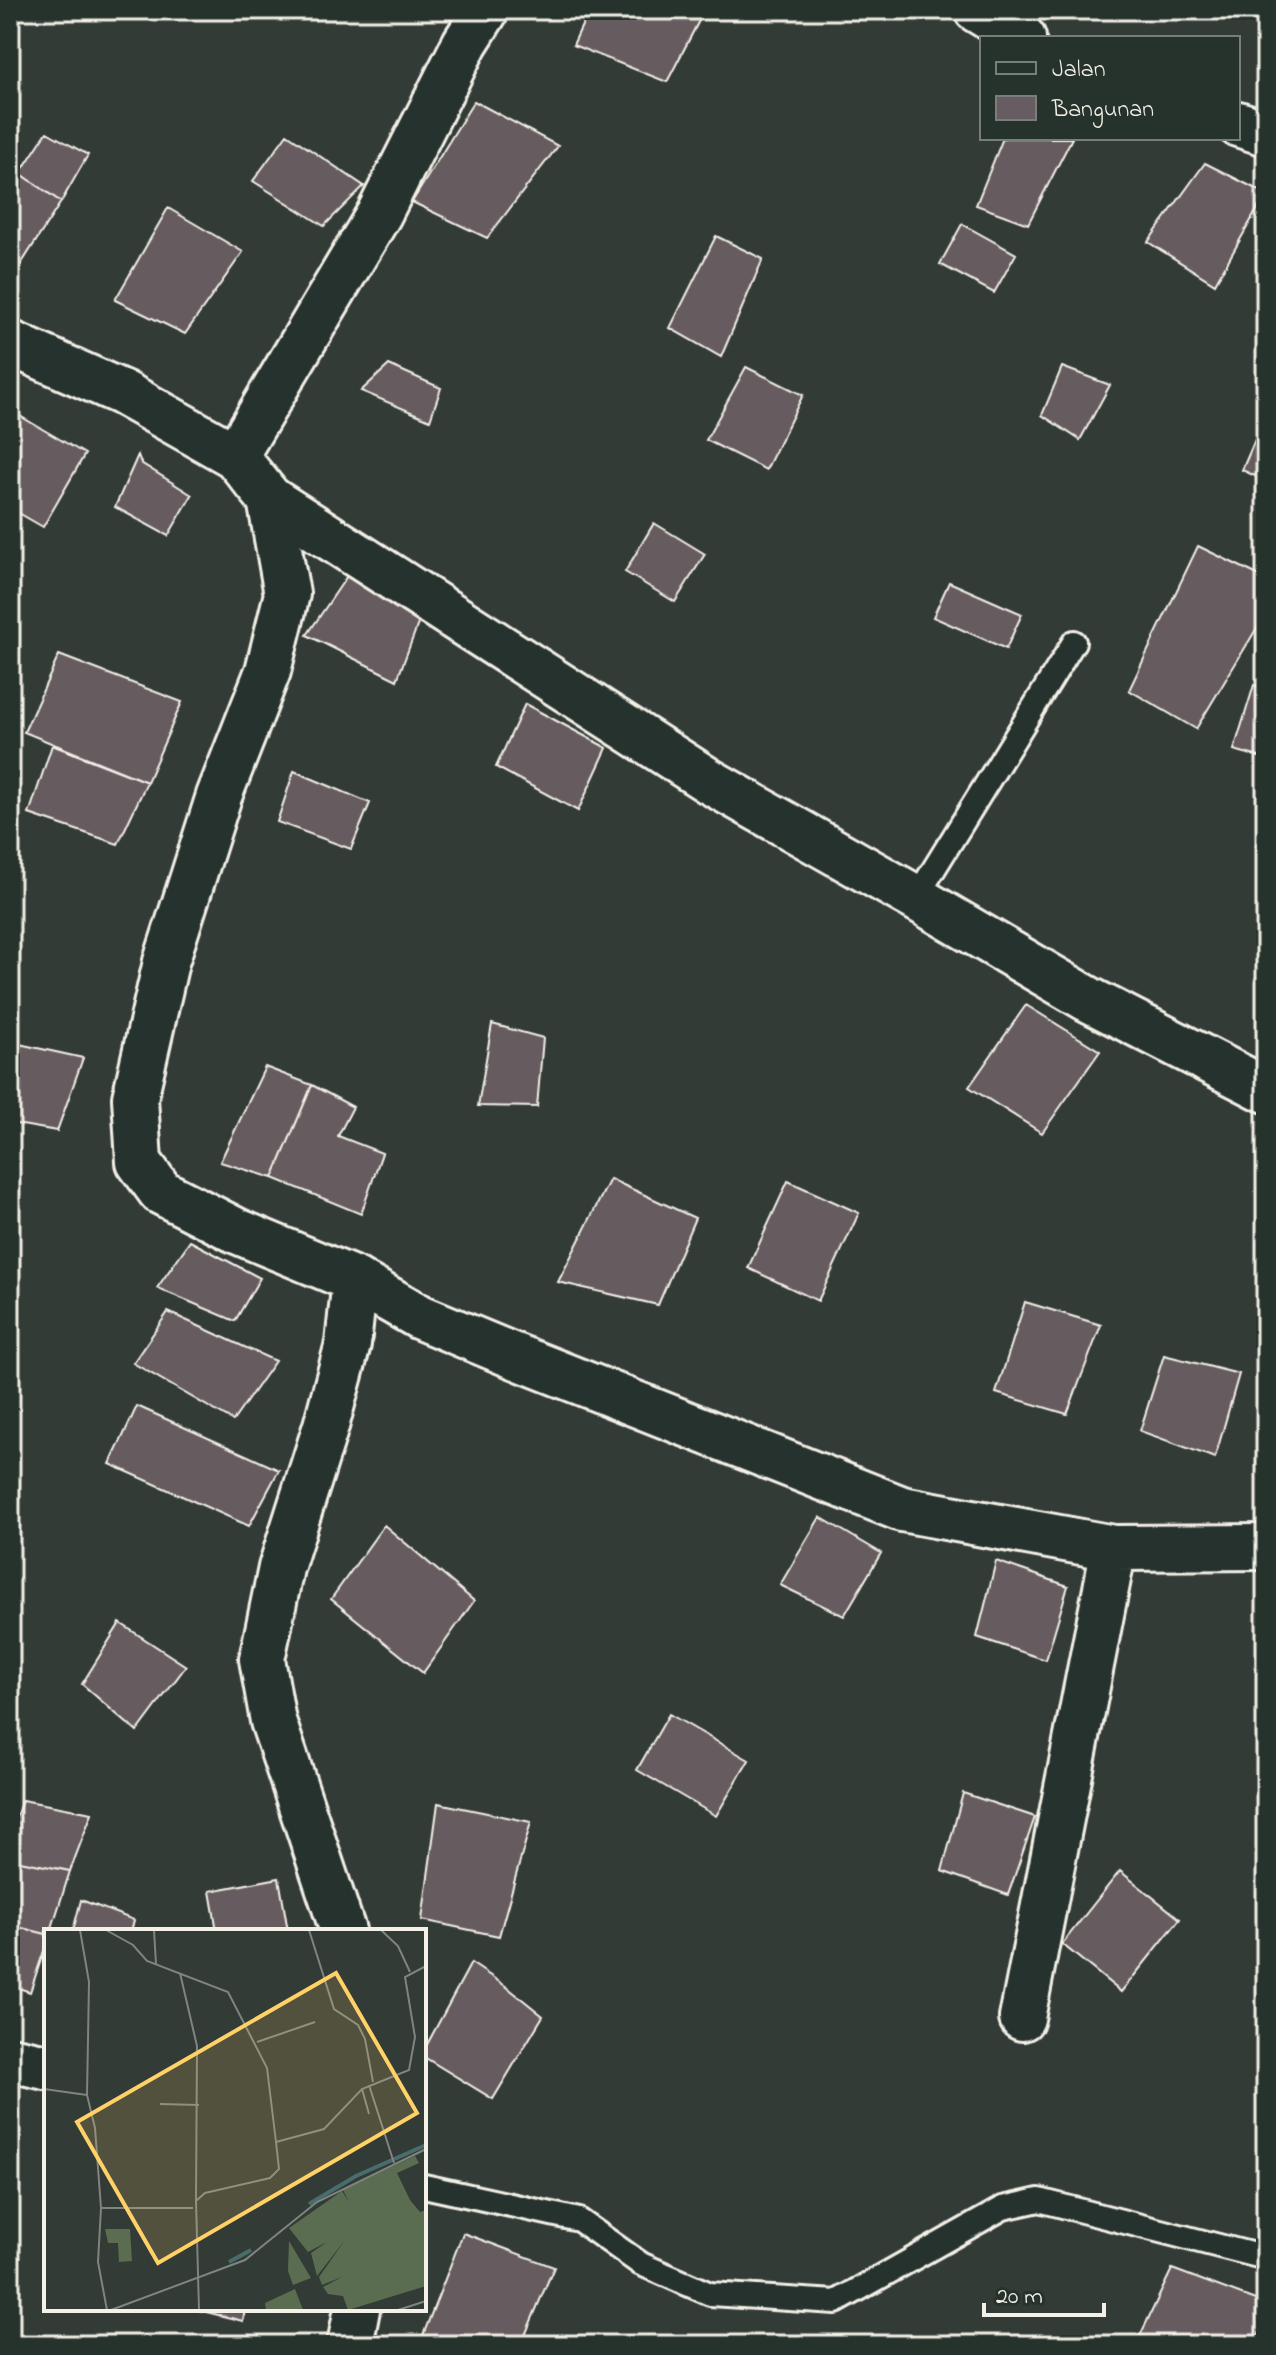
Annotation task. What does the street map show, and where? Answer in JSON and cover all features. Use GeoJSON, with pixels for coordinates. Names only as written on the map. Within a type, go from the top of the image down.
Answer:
{"type":"FeatureCollection","features":[{"type":"Feature","properties":{"kind":"street"},"geometry":{"type":"LineString","coordinates":[[235,456],[379,214],[465,43],[486,10]]}},
{"type":"Feature","properties":{"kind":"street"},"geometry":{"type":"LineString","coordinates":[[977,10],[1020,36]]}},
{"type":"Feature","properties":{"kind":"street"},"geometry":{"type":"LineString","coordinates":[[1240,125],[1266,133]]}},
{"type":"Feature","properties":{"kind":"street"},"geometry":{"type":"LineString","coordinates":[[10,343],[123,393],[235,456],[270,499],[709,781],[1088,999],[1266,1090]]}},
{"type":"Feature","properties":{"kind":"street"},"geometry":{"type":"LineString","coordinates":[[270,499],[287,594],[268,671],[219,796],[166,962],[135,1098],[139,1162],[161,1192],[237,1231],[355,1280],[420,1317],[902,1509],[1114,1548],[1266,1547]]}},
{"type":"Feature","properties":{"kind":"street"},"geometry":{"type":"LineString","coordinates":[[342,1929],[273,1721],[262,1659],[281,1568],[326,1426],[348,1344],[355,1280]]}},
{"type":"Feature","properties":{"kind":"street"},"geometry":{"type":"LineString","coordinates":[[1022,2018],[1114,1548]]}},
{"type":"Feature","properties":{"kind":"street"},"geometry":{"type":"LineString","coordinates":[[10,2059],[44,2067]]}},
{"type":"Feature","properties":{"kind":"street"},"geometry":{"type":"LineString","coordinates":[[350,2345],[357,2311]]}},
{"type":"Feature","properties":{"kind":"lane"},"geometry":{"type":"LineString","coordinates":[[916,898],[1074,642]]}},
{"type":"Feature","properties":{"kind":"lane"},"geometry":{"type":"LineString","coordinates":[[426,2186],[579,2220],[641,2264],[710,2294],[836,2302],[1003,2208],[1039,2200],[1266,2258]]}},
{"type":"Feature","properties":{"kind":"building"},"geometry":{"type":"Polygon","coordinates":[[[589,10],[698,10],[703,13],[667,82],[573,45],[589,10]]]}},
{"type":"Feature","properties":{"kind":"building"},"geometry":{"type":"Polygon","coordinates":[[[1238,10],[1262,10],[1253,20],[1238,10]]]}},
{"type":"Feature","properties":{"kind":"building"},"geometry":{"type":"Polygon","coordinates":[[[474,101],[558,146],[487,238],[412,202],[474,101]]]}},
{"type":"Feature","properties":{"kind":"building"},"geometry":{"type":"Polygon","coordinates":[[[47,132],[88,155],[61,202],[20,173],[47,132]]]}},
{"type":"Feature","properties":{"kind":"building"},"geometry":{"type":"Polygon","coordinates":[[[287,134],[364,186],[324,226],[253,181],[287,134]]]}},
{"type":"Feature","properties":{"kind":"building"},"geometry":{"type":"Polygon","coordinates":[[[1002,140],[1071,140],[1028,224],[976,205],[1002,140]]]}},
{"type":"Feature","properties":{"kind":"building"},"geometry":{"type":"Polygon","coordinates":[[[1205,163],[1266,194],[1215,284],[1148,242],[1205,163]]]}},
{"type":"Feature","properties":{"kind":"building"},"geometry":{"type":"Polygon","coordinates":[[[10,167],[20,173],[10,189],[10,167]]]}},
{"type":"Feature","properties":{"kind":"building"},"geometry":{"type":"Polygon","coordinates":[[[20,173],[61,202],[16,272],[10,268],[10,189],[20,173]]]}},
{"type":"Feature","properties":{"kind":"building"},"geometry":{"type":"Polygon","coordinates":[[[168,208],[243,252],[185,334],[115,300],[168,208]]]}},
{"type":"Feature","properties":{"kind":"building"},"geometry":{"type":"Polygon","coordinates":[[[962,224],[1016,254],[994,293],[940,264],[962,224]]]}},
{"type":"Feature","properties":{"kind":"building"},"geometry":{"type":"Polygon","coordinates":[[[716,236],[763,259],[721,357],[670,328],[716,236]]]}},
{"type":"Feature","properties":{"kind":"building"},"geometry":{"type":"Polygon","coordinates":[[[389,365],[441,388],[430,420],[361,391],[389,365]]]}},
{"type":"Feature","properties":{"kind":"building"},"geometry":{"type":"Polygon","coordinates":[[[746,367],[803,395],[766,470],[706,440],[746,367]]]}},
{"type":"Feature","properties":{"kind":"building"},"geometry":{"type":"Polygon","coordinates":[[[1062,367],[1110,385],[1080,440],[1042,415],[1062,367]]]}},
{"type":"Feature","properties":{"kind":"building"},"geometry":{"type":"Polygon","coordinates":[[[13,412],[85,454],[43,527],[10,508],[10,416],[13,412]]]}},
{"type":"Feature","properties":{"kind":"building"},"geometry":{"type":"Polygon","coordinates":[[[1263,421],[1266,422],[1266,481],[1242,470],[1263,421]]]}},
{"type":"Feature","properties":{"kind":"building"},"geometry":{"type":"Polygon","coordinates":[[[138,455],[141,463],[192,495],[168,536],[115,507],[138,455]]]}},
{"type":"Feature","properties":{"kind":"building"},"geometry":{"type":"Polygon","coordinates":[[[654,523],[705,554],[675,602],[625,572],[654,523]]]}},
{"type":"Feature","properties":{"kind":"building"},"geometry":{"type":"Polygon","coordinates":[[[1198,546],[1266,579],[1266,613],[1196,729],[1129,690],[1198,546]]]}},
{"type":"Feature","properties":{"kind":"building"},"geometry":{"type":"Polygon","coordinates":[[[347,576],[422,613],[397,680],[307,635],[347,576]]]}},
{"type":"Feature","properties":{"kind":"building"},"geometry":{"type":"Polygon","coordinates":[[[949,582],[1022,614],[1006,649],[933,617],[949,582]]]}},
{"type":"Feature","properties":{"kind":"building"},"geometry":{"type":"Polygon","coordinates":[[[59,655],[182,702],[147,782],[24,732],[59,655]]]}},
{"type":"Feature","properties":{"kind":"building"},"geometry":{"type":"Polygon","coordinates":[[[1254,685],[1266,689],[1266,759],[1234,750],[1254,685]]]}},
{"type":"Feature","properties":{"kind":"building"},"geometry":{"type":"Polygon","coordinates":[[[525,704],[607,748],[578,811],[496,767],[525,704]]]}},
{"type":"Feature","properties":{"kind":"building"},"geometry":{"type":"Polygon","coordinates":[[[52,745],[147,782],[118,844],[29,814],[52,745]]]}},
{"type":"Feature","properties":{"kind":"building"},"geometry":{"type":"Polygon","coordinates":[[[294,771],[370,803],[351,849],[277,822],[294,771]]]}},
{"type":"Feature","properties":{"kind":"building"},"geometry":{"type":"Polygon","coordinates":[[[1266,810],[1266,849],[1256,846],[1266,810]]]}},
{"type":"Feature","properties":{"kind":"building"},"geometry":{"type":"Polygon","coordinates":[[[1026,1005],[1100,1051],[1042,1133],[969,1087],[1026,1005]]]}},
{"type":"Feature","properties":{"kind":"building"},"geometry":{"type":"Polygon","coordinates":[[[492,1024],[543,1038],[537,1107],[478,1106],[492,1024]]]}},
{"type":"Feature","properties":{"kind":"building"},"geometry":{"type":"Polygon","coordinates":[[[10,1042],[83,1058],[57,1131],[10,1123],[10,1042]]]}},
{"type":"Feature","properties":{"kind":"building"},"geometry":{"type":"Polygon","coordinates":[[[265,1067],[312,1085],[273,1178],[220,1162],[265,1067]]]}},
{"type":"Feature","properties":{"kind":"building"},"geometry":{"type":"Polygon","coordinates":[[[312,1085],[353,1107],[338,1136],[382,1153],[361,1214],[273,1178],[312,1085]]]}},
{"type":"Feature","properties":{"kind":"building"},"geometry":{"type":"Polygon","coordinates":[[[610,1179],[695,1218],[658,1305],[558,1282],[610,1179]]]}},
{"type":"Feature","properties":{"kind":"building"},"geometry":{"type":"Polygon","coordinates":[[[788,1181],[859,1213],[818,1301],[748,1268],[788,1181]]]}},
{"type":"Feature","properties":{"kind":"building"},"geometry":{"type":"Polygon","coordinates":[[[190,1241],[260,1278],[235,1321],[157,1288],[190,1241]]]}},
{"type":"Feature","properties":{"kind":"building"},"geometry":{"type":"Polygon","coordinates":[[[1025,1302],[1101,1325],[1067,1414],[996,1393],[1025,1302]]]}},
{"type":"Feature","properties":{"kind":"building"},"geometry":{"type":"Polygon","coordinates":[[[168,1312],[275,1361],[233,1421],[133,1363],[168,1312]]]}},
{"type":"Feature","properties":{"kind":"building"},"geometry":{"type":"Polygon","coordinates":[[[1164,1355],[1239,1374],[1215,1458],[1140,1431],[1164,1355]]]}},
{"type":"Feature","properties":{"kind":"building"},"geometry":{"type":"Polygon","coordinates":[[[137,1406],[279,1470],[249,1526],[110,1464],[137,1406]]]}},
{"type":"Feature","properties":{"kind":"building"},"geometry":{"type":"Polygon","coordinates":[[[820,1517],[881,1553],[844,1616],[780,1585],[820,1517]]]}},
{"type":"Feature","properties":{"kind":"building"},"geometry":{"type":"Polygon","coordinates":[[[384,1525],[474,1601],[423,1673],[331,1599],[384,1525]]]}},
{"type":"Feature","properties":{"kind":"building"},"geometry":{"type":"Polygon","coordinates":[[[996,1561],[1068,1586],[1046,1660],[977,1637],[996,1561]]]}},
{"type":"Feature","properties":{"kind":"building"},"geometry":{"type":"Polygon","coordinates":[[[120,1623],[186,1666],[137,1732],[82,1684],[120,1623]]]}},
{"type":"Feature","properties":{"kind":"building"},"geometry":{"type":"Polygon","coordinates":[[[669,1714],[749,1760],[716,1816],[637,1770],[669,1714]]]}},
{"type":"Feature","properties":{"kind":"building"},"geometry":{"type":"Polygon","coordinates":[[[963,1793],[1035,1817],[1008,1895],[942,1871],[963,1793]]]}},
{"type":"Feature","properties":{"kind":"building"},"geometry":{"type":"Polygon","coordinates":[[[22,1800],[92,1813],[70,1871],[10,1859],[10,1835],[22,1800]]]}},
{"type":"Feature","properties":{"kind":"building"},"geometry":{"type":"Polygon","coordinates":[[[438,1803],[531,1822],[499,1936],[422,1920],[438,1803]]]}},
{"type":"Feature","properties":{"kind":"building"},"geometry":{"type":"Polygon","coordinates":[[[10,1859],[70,1871],[52,1929],[44,1929],[44,1934],[10,1925],[10,1859]]]}},
{"type":"Feature","properties":{"kind":"building"},"geometry":{"type":"Polygon","coordinates":[[[1120,1871],[1180,1919],[1121,1992],[1062,1944],[1120,1871]]]}},
{"type":"Feature","properties":{"kind":"building"},"geometry":{"type":"Polygon","coordinates":[[[279,1878],[288,1929],[217,1929],[210,1891],[279,1878]]]}},
{"type":"Feature","properties":{"kind":"building"},"geometry":{"type":"Polygon","coordinates":[[[81,1900],[134,1920],[132,1929],[74,1929],[81,1900]]]}},
{"type":"Feature","properties":{"kind":"building"},"geometry":{"type":"Polygon","coordinates":[[[10,1925],[44,1934],[44,1951],[30,1992],[10,1985],[10,1925]]]}},
{"type":"Feature","properties":{"kind":"building"},"geometry":{"type":"Polygon","coordinates":[[[471,1963],[543,2016],[493,2099],[426,2058],[426,2046],[471,1963]]]}},
{"type":"Feature","properties":{"kind":"building"},"geometry":{"type":"Polygon","coordinates":[[[463,2233],[554,2267],[521,2345],[420,2343],[463,2233]]]}},
{"type":"Feature","properties":{"kind":"building"},"geometry":{"type":"Polygon","coordinates":[[[1172,2269],[1266,2304],[1266,2324],[1251,2345],[1150,2345],[1138,2340],[1172,2269]]]}},
{"type":"Feature","properties":{"kind":"building"},"geometry":{"type":"Polygon","coordinates":[[[202,2311],[245,2311],[243,2321],[202,2311]]]}}]}
